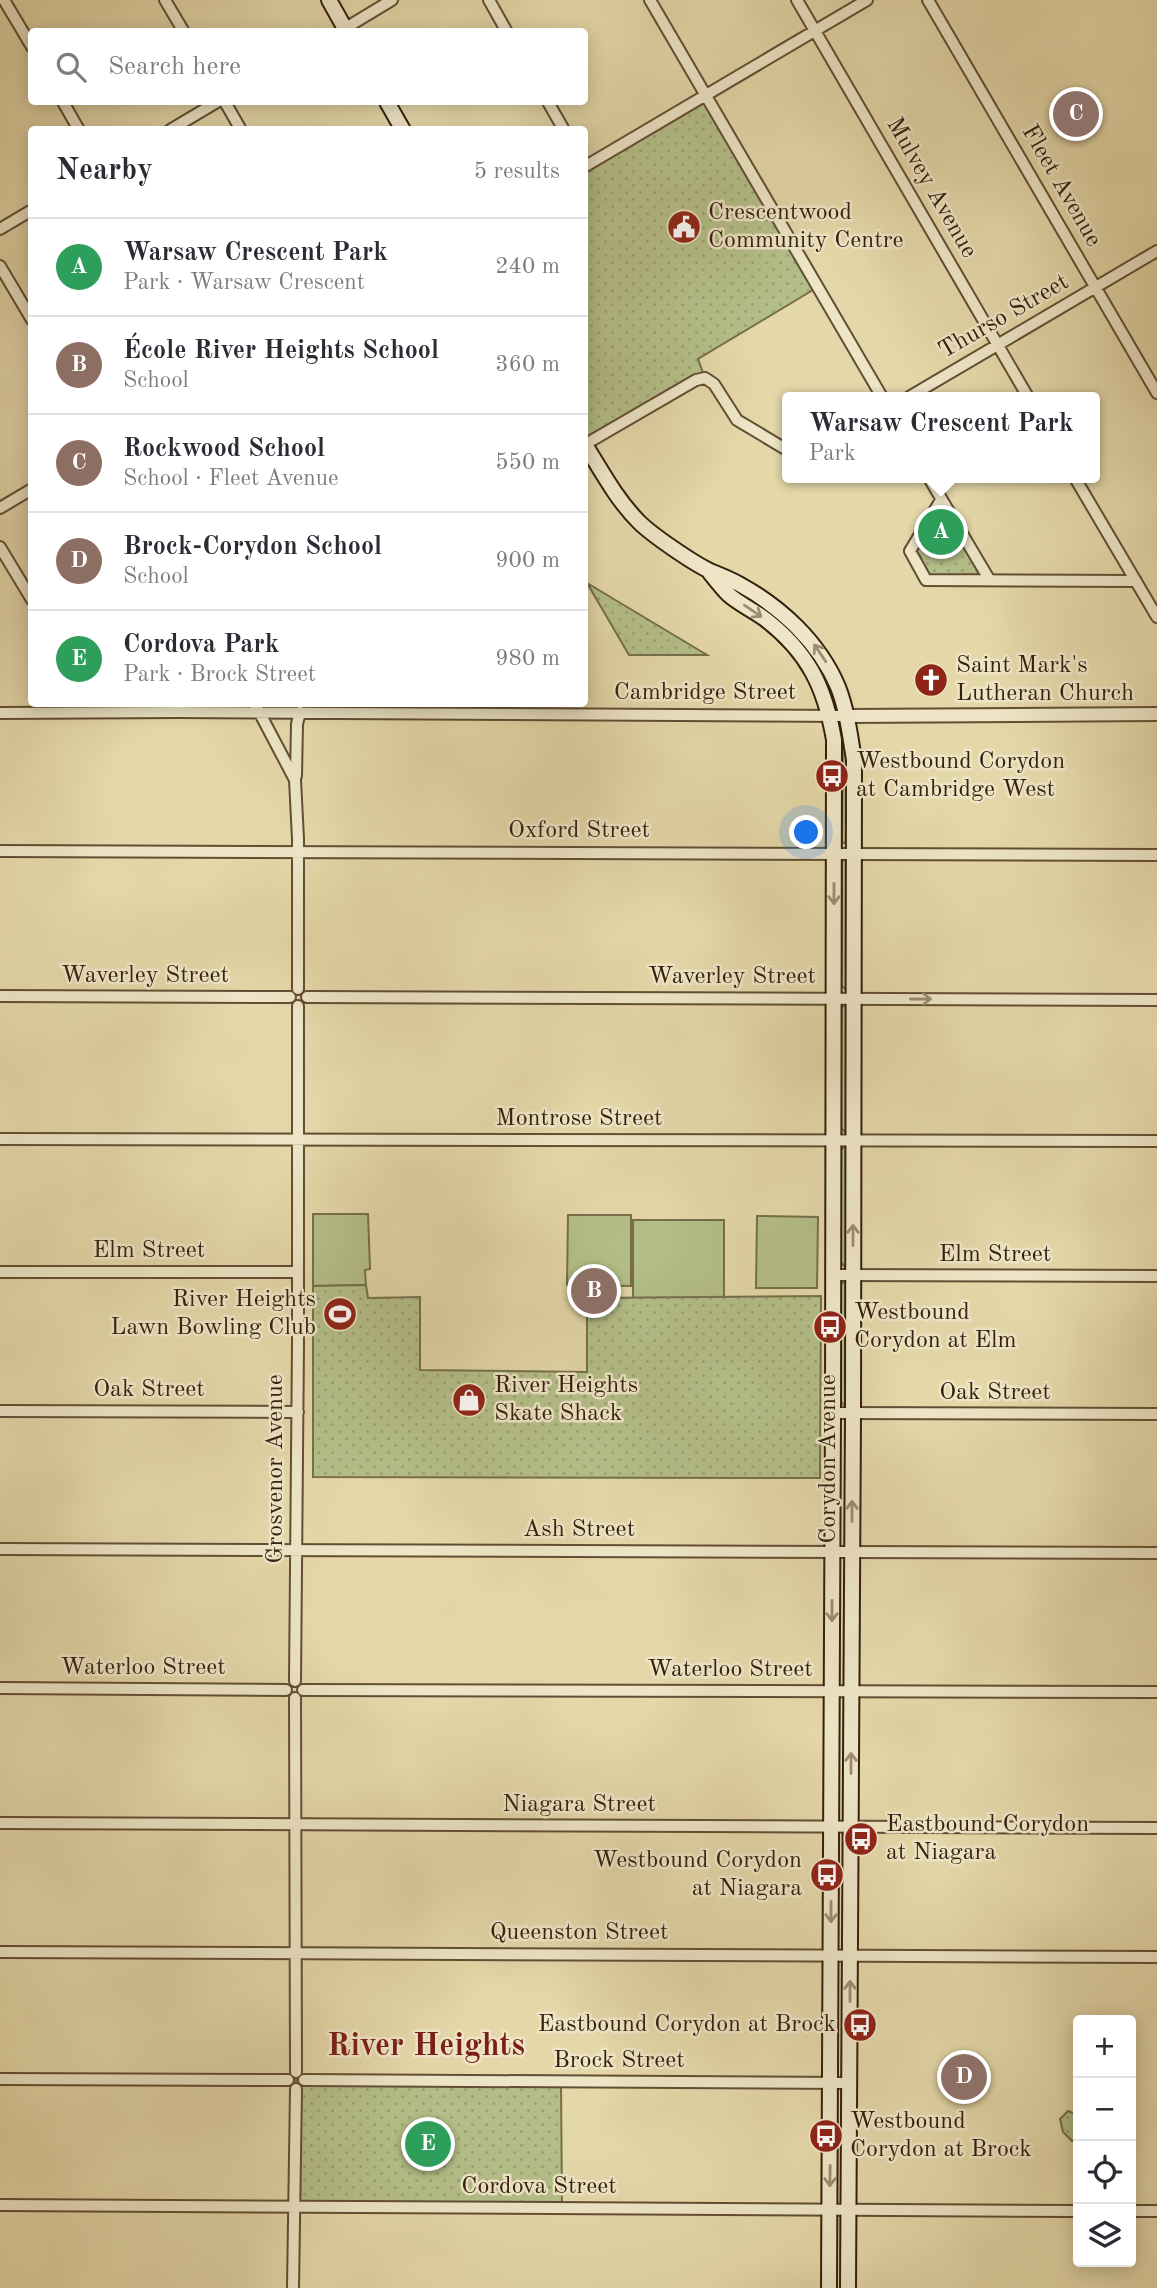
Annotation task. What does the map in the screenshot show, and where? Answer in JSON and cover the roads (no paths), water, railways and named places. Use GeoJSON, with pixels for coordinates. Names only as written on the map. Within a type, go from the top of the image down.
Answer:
{"type":"FeatureCollection","features":[{"type":"Feature","properties":{"kind":"main road"},"geometry":{"type":"LineString","coordinates":[[329,0],[343,28]]}},
{"type":"Feature","properties":{"kind":"main road"},"geometry":{"type":"LineString","coordinates":[[389,105],[401,126]]}},
{"type":"Feature","properties":{"kind":"main road","name":"Corydon Avenue"},"geometry":{"type":"LineString","coordinates":[[588,449],[606,481],[640,523],[707,570],[738,583],[775,607],[812,643],[827,664],[838,688],[847,716],[854,760],[848,2288]]}},
{"type":"Feature","properties":{"kind":"main road","name":"Corydon Avenue"},"geometry":{"type":"LineString","coordinates":[[707,570],[729,595],[766,620],[800,653],[827,701],[835,756],[829,2288]]}},
{"type":"Feature","properties":{"kind":"street"},"geometry":{"type":"LineString","coordinates":[[4,0],[28,40]]}},
{"type":"Feature","properties":{"kind":"street"},"geometry":{"type":"LineString","coordinates":[[165,0],[182,28]]}},
{"type":"Feature","properties":{"kind":"street"},"geometry":{"type":"LineString","coordinates":[[347,28],[391,0]]}},
{"type":"Feature","properties":{"kind":"street"},"geometry":{"type":"LineString","coordinates":[[489,0],[505,28]]}},
{"type":"Feature","properties":{"kind":"street"},"geometry":{"type":"LineString","coordinates":[[650,0],[879,392]]}},
{"type":"Feature","properties":{"kind":"street","name":"Mulvey Avenue"},"geometry":{"type":"LineString","coordinates":[[797,0],[1025,392]]}},
{"type":"Feature","properties":{"kind":"street"},"geometry":{"type":"LineString","coordinates":[[588,164],[867,0]]}},
{"type":"Feature","properties":{"kind":"street","name":"Fleet Avenue"},"geometry":{"type":"LineString","coordinates":[[928,0],[1157,393]]}},
{"type":"Feature","properties":{"kind":"street"},"geometry":{"type":"LineString","coordinates":[[65,105],[77,126]]}},
{"type":"Feature","properties":{"kind":"street"},"geometry":{"type":"LineString","coordinates":[[177,126],[212,105]]}},
{"type":"Feature","properties":{"kind":"street"},"geometry":{"type":"LineString","coordinates":[[227,105],[239,126]]}},
{"type":"Feature","properties":{"kind":"street"},"geometry":{"type":"LineString","coordinates":[[550,105],[563,126]]}},
{"type":"Feature","properties":{"kind":"street"},"geometry":{"type":"LineString","coordinates":[[0,229],[28,212]]}},
{"type":"Feature","properties":{"kind":"street","name":"Thurso Street"},"geometry":{"type":"LineString","coordinates":[[918,392],[1157,251]]}},
{"type":"Feature","properties":{"kind":"street"},"geometry":{"type":"LineString","coordinates":[[0,266],[28,313]]}},
{"type":"Feature","properties":{"kind":"street"},"geometry":{"type":"LineString","coordinates":[[588,442],[705,377],[714,384],[737,420],[782,447]]}},
{"type":"Feature","properties":{"kind":"street"},"geometry":{"type":"LineString","coordinates":[[932,483],[989,579]]}},
{"type":"Feature","properties":{"kind":"street"},"geometry":{"type":"LineString","coordinates":[[1078,483],[1157,617]]}},
{"type":"Feature","properties":{"kind":"street"},"geometry":{"type":"LineString","coordinates":[[0,508],[28,491]]}},
{"type":"Feature","properties":{"kind":"street"},"geometry":{"type":"LineString","coordinates":[[942,500],[910,551],[926,580],[1136,582]]}},
{"type":"Feature","properties":{"kind":"street"},"geometry":{"type":"LineString","coordinates":[[0,547],[28,593]]}},
{"type":"Feature","properties":{"kind":"street","name":"Cambridge Street"},"geometry":{"type":"LineString","coordinates":[[0,713],[96,708],[258,708],[300,712],[577,708],[847,716],[1157,715]]}},
{"type":"Feature","properties":{"kind":"street","name":"Grosvenor Avenue"},"geometry":{"type":"LineString","coordinates":[[258,708],[295,780]]}},
{"type":"Feature","properties":{"kind":"street","name":"Grosvenor Avenue"},"geometry":{"type":"LineString","coordinates":[[293,2288],[299,1140],[298,852],[295,780],[297,724],[300,712]]}},
{"type":"Feature","properties":{"kind":"street","name":"Oxford Street"},"geometry":{"type":"LineString","coordinates":[[0,850],[1157,855]]}},
{"type":"Feature","properties":{"kind":"street","name":"Waverley Street"},"geometry":{"type":"LineString","coordinates":[[0,996],[1157,1000]]}},
{"type":"Feature","properties":{"kind":"street","name":"Montrose Street"},"geometry":{"type":"LineString","coordinates":[[0,1139],[1157,1142]]}},
{"type":"Feature","properties":{"kind":"street","name":"Elm Street"},"geometry":{"type":"LineString","coordinates":[[0,1272],[298,1272]]}},
{"type":"Feature","properties":{"kind":"street","name":"Elm Street"},"geometry":{"type":"LineString","coordinates":[[833,1275],[1157,1276]]}},
{"type":"Feature","properties":{"kind":"street","name":"Oak Street"},"geometry":{"type":"LineString","coordinates":[[0,1411],[298,1412]]}},
{"type":"Feature","properties":{"kind":"street","name":"Oak Street"},"geometry":{"type":"LineString","coordinates":[[834,1413],[1157,1415]]}},
{"type":"Feature","properties":{"kind":"street","name":"Ash Street"},"geometry":{"type":"LineString","coordinates":[[0,1549],[1157,1553]]}},
{"type":"Feature","properties":{"kind":"street","name":"Waterloo Street"},"geometry":{"type":"LineString","coordinates":[[0,1688],[1157,1692]]}},
{"type":"Feature","properties":{"kind":"street","name":"Niagara Street"},"geometry":{"type":"LineString","coordinates":[[0,1823],[1157,1828]]}},
{"type":"Feature","properties":{"kind":"street","name":"Queenston Street"},"geometry":{"type":"LineString","coordinates":[[0,1952],[1157,1957]]}},
{"type":"Feature","properties":{"kind":"street","name":"Brock Street"},"geometry":{"type":"LineString","coordinates":[[293,2080],[301,2073],[304,2080],[850,2083]]}},
{"type":"Feature","properties":{"kind":"street"},"geometry":{"type":"LineString","coordinates":[[0,2079],[293,2080]]}},
{"type":"Feature","properties":{"kind":"street","name":"Cordova Street"},"geometry":{"type":"LineString","coordinates":[[0,2205],[1073,2211]]}},
{"type":"Feature","properties":{"kind":"street"},"geometry":{"type":"LineString","coordinates":[[1136,2211],[1157,2211]]}},
{"type":"Feature","properties":{"kind":"place","name":"Rockwood School"},"geometry":{"type":"Point","coordinates":[1076,114]}},
{"type":"Feature","properties":{"kind":"place","name":"Crescentwood Community Centre"},"geometry":{"type":"Point","coordinates":[684,227]}},
{"type":"Feature","properties":{"kind":"place","name":"Warsaw Crescent Park"},"geometry":{"type":"Point","coordinates":[941,532]}},
{"type":"Feature","properties":{"kind":"place","name":"Saint Mark's Lutheran Church"},"geometry":{"type":"Point","coordinates":[931,680]}},
{"type":"Feature","properties":{"kind":"place","name":"Westbound Corydon at Cambridge West"},"geometry":{"type":"Point","coordinates":[832,776]}},
{"type":"Feature","properties":{"kind":"place","name":"École River Heights School"},"geometry":{"type":"Point","coordinates":[594,1291]}},
{"type":"Feature","properties":{"kind":"place","name":"River Heights Lawn Bowling Club"},"geometry":{"type":"Point","coordinates":[340,1314]}},
{"type":"Feature","properties":{"kind":"place","name":"Westbound Corydon at Elm"},"geometry":{"type":"Point","coordinates":[830,1327]}},
{"type":"Feature","properties":{"kind":"place","name":"River Heights Skate Shack"},"geometry":{"type":"Point","coordinates":[469,1400]}},
{"type":"Feature","properties":{"kind":"place","name":"Eastbound Corydon at Niagara"},"geometry":{"type":"Point","coordinates":[861,1839]}},
{"type":"Feature","properties":{"kind":"place","name":"Westbound Corydon at Niagara"},"geometry":{"type":"Point","coordinates":[827,1875]}},
{"type":"Feature","properties":{"kind":"place","name":"Eastbound Corydon at Brock"},"geometry":{"type":"Point","coordinates":[860,2025]}},
{"type":"Feature","properties":{"kind":"place","name":"Brock-Corydon School"},"geometry":{"type":"Point","coordinates":[964,2077]}},
{"type":"Feature","properties":{"kind":"place","name":"Westbound Corydon at Brock"},"geometry":{"type":"Point","coordinates":[826,2136]}},
{"type":"Feature","properties":{"kind":"place","name":"Cordova Park"},"geometry":{"type":"Point","coordinates":[428,2144]}},
{"type":"Feature","properties":{"kind":"district","name":"River Heights"},"geometry":{"type":"Point","coordinates":[426,2047]}}]}
